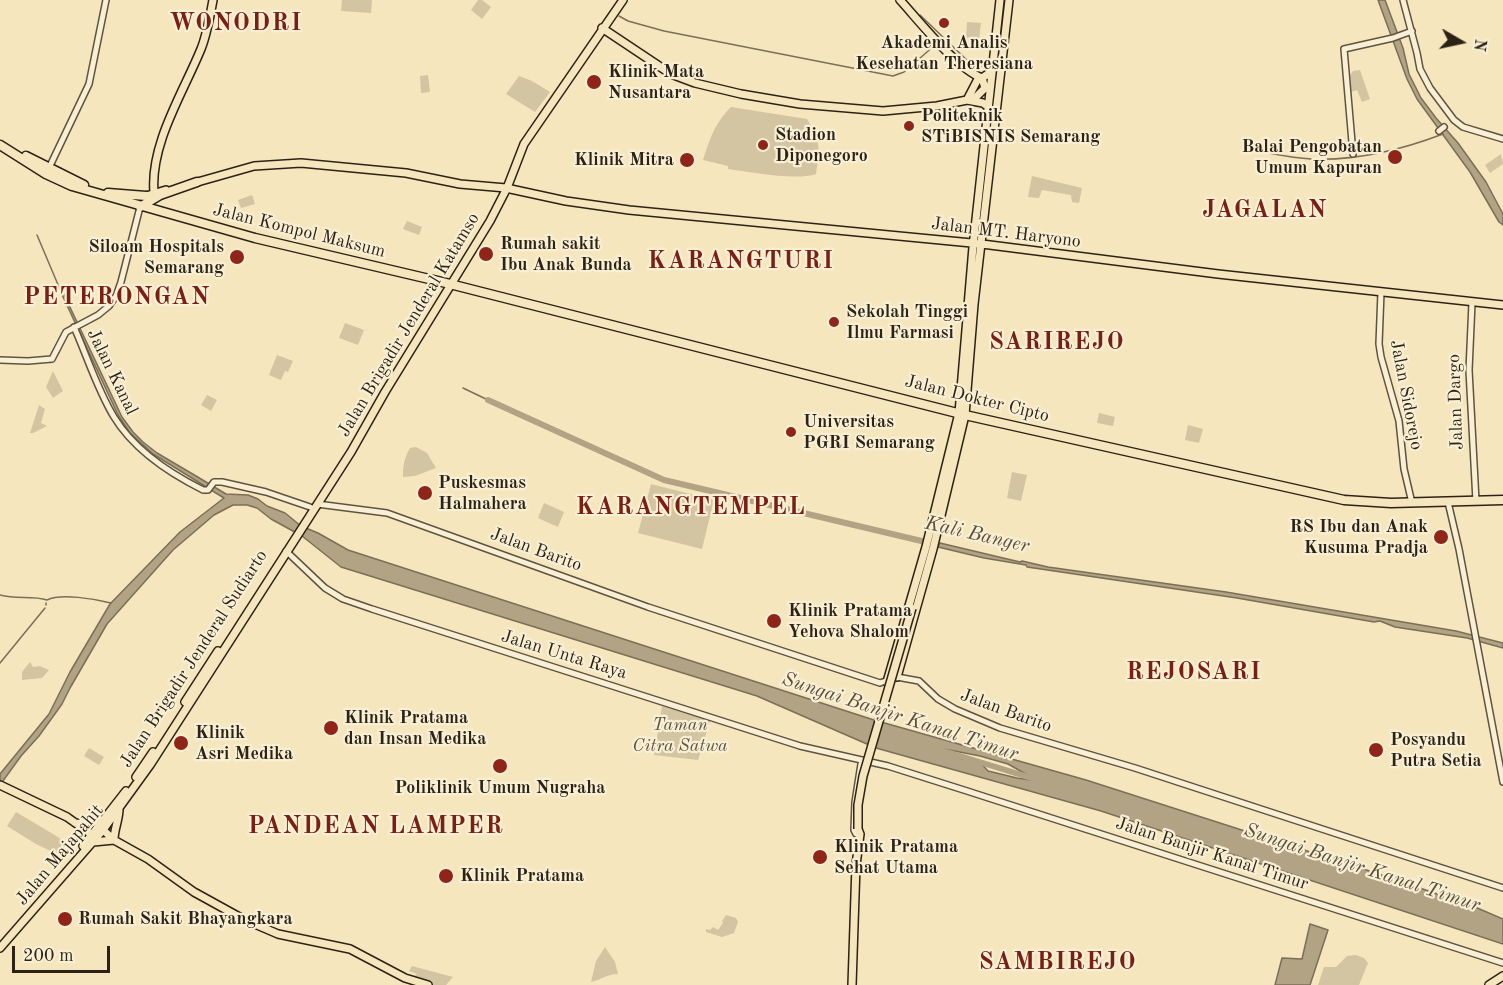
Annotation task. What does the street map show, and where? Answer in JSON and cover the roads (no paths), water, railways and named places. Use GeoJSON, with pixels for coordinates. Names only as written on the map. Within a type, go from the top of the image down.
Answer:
{"type":"FeatureCollection","features":[{"type":"Feature","properties":{"kind":"highway"},"geometry":{"type":"LineString","coordinates":[[0,140],[47,171]]}},
{"type":"Feature","properties":{"kind":"highway"},"geometry":{"type":"LineString","coordinates":[[0,145],[47,171],[103,192],[150,200],[197,182]]}},
{"type":"Feature","properties":{"kind":"highway","name":"Jalan Kompol Maksum"},"geometry":{"type":"LineString","coordinates":[[47,171],[72,186],[140,207],[150,200],[261,240],[450,286]]}},
{"type":"Feature","properties":{"kind":"highway"},"geometry":{"type":"LineString","coordinates":[[123,195],[140,207]]}},
{"type":"Feature","properties":{"kind":"highway","name":"Jalan Dokter Cipto"},"geometry":{"type":"LineString","coordinates":[[450,286],[962,414],[1330,497],[1360,502],[1412,503],[1503,500]]}},
{"type":"Feature","properties":{"kind":"main road"},"geometry":{"type":"LineString","coordinates":[[150,200],[157,153],[201,49],[213,0]]}},
{"type":"Feature","properties":{"kind":"main road","name":"Jalan Brigadir Jenderal Katamso"},"geometry":{"type":"LineString","coordinates":[[314,509],[490,221],[507,188],[523,145],[624,0]]}},
{"type":"Feature","properties":{"kind":"main road"},"geometry":{"type":"LineString","coordinates":[[900,0],[948,51],[968,70],[981,78],[987,88]]}},
{"type":"Feature","properties":{"kind":"main road"},"geometry":{"type":"LineString","coordinates":[[962,414],[987,88],[1000,0]]}},
{"type":"Feature","properties":{"kind":"main road"},"geometry":{"type":"LineString","coordinates":[[852,985],[858,805],[863,776],[931,542],[962,414],[1009,0]]}},
{"type":"Feature","properties":{"kind":"main road"},"geometry":{"type":"LineString","coordinates":[[601,31],[671,74],[695,83],[741,94],[800,104],[883,111],[937,106],[970,100],[987,106]]}},
{"type":"Feature","properties":{"kind":"main road"},"geometry":{"type":"LineString","coordinates":[[970,100],[981,78],[991,72]]}},
{"type":"Feature","properties":{"kind":"main road"},"geometry":{"type":"LineString","coordinates":[[970,100],[987,88]]}},
{"type":"Feature","properties":{"kind":"main road","name":"Jalan MT. Haryono"},"geometry":{"type":"LineString","coordinates":[[197,182],[254,166],[301,163],[406,174],[472,186],[507,188],[566,201],[629,210],[960,242],[974,241],[1026,251],[1216,274],[1503,305]]}},
{"type":"Feature","properties":{"kind":"main road"},"geometry":{"type":"LineString","coordinates":[[984,228],[990,245]]}},
{"type":"Feature","properties":{"kind":"main road","name":"Jalan Brigadir Jenderal Katamso"},"geometry":{"type":"LineString","coordinates":[[314,509],[344,456],[370,418]]}},
{"type":"Feature","properties":{"kind":"main road","name":"Jalan Brigadir Jenderal Sudiarto"},"geometry":{"type":"LineString","coordinates":[[105,819],[190,699],[314,509]]}},
{"type":"Feature","properties":{"kind":"main road","name":"Jalan Brigadir Jenderal Sudiarto"},"geometry":{"type":"LineString","coordinates":[[119,809],[290,543]]}},
{"type":"Feature","properties":{"kind":"main road"},"geometry":{"type":"LineString","coordinates":[[887,682],[913,605]]}},
{"type":"Feature","properties":{"kind":"main road"},"geometry":{"type":"LineString","coordinates":[[897,677],[913,605]]}},
{"type":"Feature","properties":{"kind":"main road"},"geometry":{"type":"LineString","coordinates":[[0,785],[76,824],[94,838],[114,840]]}},
{"type":"Feature","properties":{"kind":"main road"},"geometry":{"type":"LineString","coordinates":[[114,840],[119,809]]}},
{"type":"Feature","properties":{"kind":"main road","name":"Jalan Majapahit"},"geometry":{"type":"LineString","coordinates":[[0,941],[43,896],[119,809]]}},
{"type":"Feature","properties":{"kind":"main road"},"geometry":{"type":"LineString","coordinates":[[76,824],[87,824],[105,819]]}},
{"type":"Feature","properties":{"kind":"main road","name":"Jalan Majapahit"},"geometry":{"type":"LineString","coordinates":[[101,828],[105,819]]}},
{"type":"Feature","properties":{"kind":"main road"},"geometry":{"type":"LineString","coordinates":[[76,824],[83,834],[84,844]]}},
{"type":"Feature","properties":{"kind":"main road"},"geometry":{"type":"LineString","coordinates":[[101,828],[114,840],[148,859],[209,901],[264,929],[287,937],[345,948],[405,978],[428,985]]}},
{"type":"Feature","properties":{"kind":"main road","name":"Jalan Majapahit"},"geometry":{"type":"LineString","coordinates":[[0,948],[84,844],[94,838]]}},
{"type":"Feature","properties":{"kind":"main road"},"geometry":{"type":"LineString","coordinates":[[1489,985],[1503,976]]}},
{"type":"Feature","properties":{"kind":"main road"},"geometry":{"type":"LineString","coordinates":[[1496,985],[1503,980]]}},
{"type":"Feature","properties":{"kind":"street"},"geometry":{"type":"LineString","coordinates":[[47,171],[89,84],[106,0]]}},
{"type":"Feature","properties":{"kind":"street"},"geometry":{"type":"LineString","coordinates":[[1402,0],[1422,74],[1430,88],[1454,120],[1468,129],[1503,139]]}},
{"type":"Feature","properties":{"kind":"street"},"geometry":{"type":"LineString","coordinates":[[1353,154],[1344,49],[1412,31]]}},
{"type":"Feature","properties":{"kind":"street"},"geometry":{"type":"LineString","coordinates":[[0,360],[52,359],[66,332],[106,309],[119,291],[140,207]]}},
{"type":"Feature","properties":{"kind":"street","name":"Jalan Sidorejo"},"geometry":{"type":"LineString","coordinates":[[1381,292],[1379,333],[1381,357],[1399,421],[1404,469],[1412,503]]}},
{"type":"Feature","properties":{"kind":"street","name":"Jalan Dargo"},"geometry":{"type":"LineString","coordinates":[[1472,303],[1468,370],[1476,501]]}},
{"type":"Feature","properties":{"kind":"street","name":"Jalan Kanal"},"geometry":{"type":"LineString","coordinates":[[75,326],[108,406],[131,439],[148,456],[202,490],[208,490],[213,483],[217,482],[246,487],[314,509],[336,507]]}},
{"type":"Feature","properties":{"kind":"street"},"geometry":{"type":"LineString","coordinates":[[1448,502],[1503,782]]}},
{"type":"Feature","properties":{"kind":"street"},"geometry":{"type":"LineString","coordinates":[[314,509],[336,507]]}},
{"type":"Feature","properties":{"kind":"street","name":"Jalan Barito"},"geometry":{"type":"LineString","coordinates":[[336,507],[394,515],[673,616],[880,683],[887,682]]}},
{"type":"Feature","properties":{"kind":"street","name":"Jalan Unta Raya"},"geometry":{"type":"LineString","coordinates":[[286,551],[318,584],[343,599],[800,746],[849,757],[873,766]]}},
{"type":"Feature","properties":{"kind":"street"},"geometry":{"type":"LineString","coordinates":[[887,682],[897,677]]}},
{"type":"Feature","properties":{"kind":"street","name":"Jalan Barito"},"geometry":{"type":"LineString","coordinates":[[897,677],[918,681],[938,699],[955,709],[1000,728],[1135,768],[1503,888]]}},
{"type":"Feature","properties":{"kind":"street"},"geometry":{"type":"LineString","coordinates":[[858,832],[855,802],[860,762]]}},
{"type":"Feature","properties":{"kind":"street"},"geometry":{"type":"LineString","coordinates":[[858,832],[863,786],[866,773],[873,766]]}},
{"type":"Feature","properties":{"kind":"street","name":"Jalan Banjir Kanal Timur"},"geometry":{"type":"LineString","coordinates":[[873,766],[911,774],[1503,963]]}},
{"type":"Feature","properties":{"kind":"waterway"},"geometry":{"type":"LineString","coordinates":[[1005,0],[1005,8]]}},
{"type":"Feature","properties":{"kind":"waterway"},"geometry":{"type":"LineString","coordinates":[[920,15],[972,65],[988,67]]}},
{"type":"Feature","properties":{"kind":"waterway"},"geometry":{"type":"LineString","coordinates":[[619,16],[628,21],[664,31],[893,76],[904,72],[935,45]]}},
{"type":"Feature","properties":{"kind":"waterway"},"geometry":{"type":"LineString","coordinates":[[984,175],[997,78]]}},
{"type":"Feature","properties":{"kind":"waterway"},"geometry":{"type":"LineString","coordinates":[[1250,150],[1288,157],[1345,158],[1395,149],[1443,134]]}},
{"type":"Feature","properties":{"kind":"waterway"},"geometry":{"type":"LineString","coordinates":[[37,235],[59,287]]}},
{"type":"Feature","properties":{"kind":"waterway","name":"Kali Banger"},"geometry":{"type":"LineString","coordinates":[[463,388],[488,400]]}},
{"type":"Feature","properties":{"kind":"waterway","name":"Kali Banger"},"geometry":{"type":"LineString","coordinates":[[488,400],[664,480],[930,543]]}},
{"type":"Feature","properties":{"kind":"waterway"},"geometry":{"type":"LineString","coordinates":[[0,595],[47,600],[78,597],[111,603]]}},
{"type":"Feature","properties":{"kind":"waterway"},"geometry":{"type":"LineString","coordinates":[[0,663],[45,608]]}},
{"type":"Feature","properties":{"kind":"waterway","name":"Sungai Banjir Kanal Timur"},"geometry":{"type":"LineString","coordinates":[[934,748],[1038,780]]}},
{"type":"Feature","properties":{"kind":"place","name":"Akademi Analis Kesehatan Theresiana"},"geometry":{"type":"Point","coordinates":[944,23]}},
{"type":"Feature","properties":{"kind":"place","name":"Klinik Mata Nusantara"},"geometry":{"type":"Point","coordinates":[594,82]}},
{"type":"Feature","properties":{"kind":"place","name":"Politeknik STiBISNIS Semarang"},"geometry":{"type":"Point","coordinates":[909,126]}},
{"type":"Feature","properties":{"kind":"place","name":"Stadion Diponegoro"},"geometry":{"type":"Point","coordinates":[763,145]}},
{"type":"Feature","properties":{"kind":"place","name":"Balai Pengobatan Umum Kapuran"},"geometry":{"type":"Point","coordinates":[1395,157]}},
{"type":"Feature","properties":{"kind":"place","name":"Klinik Mitra"},"geometry":{"type":"Point","coordinates":[687,160]}},
{"type":"Feature","properties":{"kind":"place","name":"Rumah sakit Ibu Anak Bunda"},"geometry":{"type":"Point","coordinates":[486,254]}},
{"type":"Feature","properties":{"kind":"place","name":"Siloam Hospitals Semarang"},"geometry":{"type":"Point","coordinates":[237,257]}},
{"type":"Feature","properties":{"kind":"place","name":"Sekolah Tinggi Ilmu Farmasi"},"geometry":{"type":"Point","coordinates":[834,322]}},
{"type":"Feature","properties":{"kind":"place","name":"Universitas PGRI Semarang"},"geometry":{"type":"Point","coordinates":[791,432]}},
{"type":"Feature","properties":{"kind":"place","name":"Puskesmas Halmahera"},"geometry":{"type":"Point","coordinates":[425,493]}},
{"type":"Feature","properties":{"kind":"place","name":"RS Ibu dan Anak Kusuma Pradja"},"geometry":{"type":"Point","coordinates":[1441,537]}},
{"type":"Feature","properties":{"kind":"place","name":"Klinik Pratama Yehova Shalom"},"geometry":{"type":"Point","coordinates":[774,621]}},
{"type":"Feature","properties":{"kind":"place","name":"Klinik Pratama dan Insan Medika"},"geometry":{"type":"Point","coordinates":[331,728]}},
{"type":"Feature","properties":{"kind":"place","name":"Klinik Asri Medika"},"geometry":{"type":"Point","coordinates":[181,743]}},
{"type":"Feature","properties":{"kind":"place","name":"Posyandu Putra Setia"},"geometry":{"type":"Point","coordinates":[1376,750]}},
{"type":"Feature","properties":{"kind":"place","name":"Poliklinik Umum Nugraha"},"geometry":{"type":"Point","coordinates":[500,766]}},
{"type":"Feature","properties":{"kind":"place","name":"Klinik Pratama Sehat Utama"},"geometry":{"type":"Point","coordinates":[820,857]}},
{"type":"Feature","properties":{"kind":"place","name":"Klinik Pratama"},"geometry":{"type":"Point","coordinates":[446,876]}},
{"type":"Feature","properties":{"kind":"place","name":"Rumah Sakit Bhayangkara"},"geometry":{"type":"Point","coordinates":[65,919]}},
{"type":"Feature","properties":{"kind":"district","name":"WONODRI"},"geometry":{"type":"Point","coordinates":[236,24]}},
{"type":"Feature","properties":{"kind":"district","name":"JAGALAN"},"geometry":{"type":"Point","coordinates":[1265,211]}},
{"type":"Feature","properties":{"kind":"district","name":"KARANGTURI"},"geometry":{"type":"Point","coordinates":[741,262]}},
{"type":"Feature","properties":{"kind":"district","name":"PETERONGAN"},"geometry":{"type":"Point","coordinates":[117,298]}},
{"type":"Feature","properties":{"kind":"district","name":"SARIREJO"},"geometry":{"type":"Point","coordinates":[1057,343]}},
{"type":"Feature","properties":{"kind":"district","name":"KARANGTEMPEL"},"geometry":{"type":"Point","coordinates":[691,508]}},
{"type":"Feature","properties":{"kind":"district","name":"REJOSARI"},"geometry":{"type":"Point","coordinates":[1194,673]}},
{"type":"Feature","properties":{"kind":"district","name":"PANDEAN LAMPER"},"geometry":{"type":"Point","coordinates":[376,827]}},
{"type":"Feature","properties":{"kind":"district","name":"SAMBIREJO"},"geometry":{"type":"Point","coordinates":[1058,963]}},
{"type":"Feature","properties":{"kind":"park label","name":"Taman Citra Satwa"},"geometry":{"type":"Point","coordinates":[680,735]}}]}
